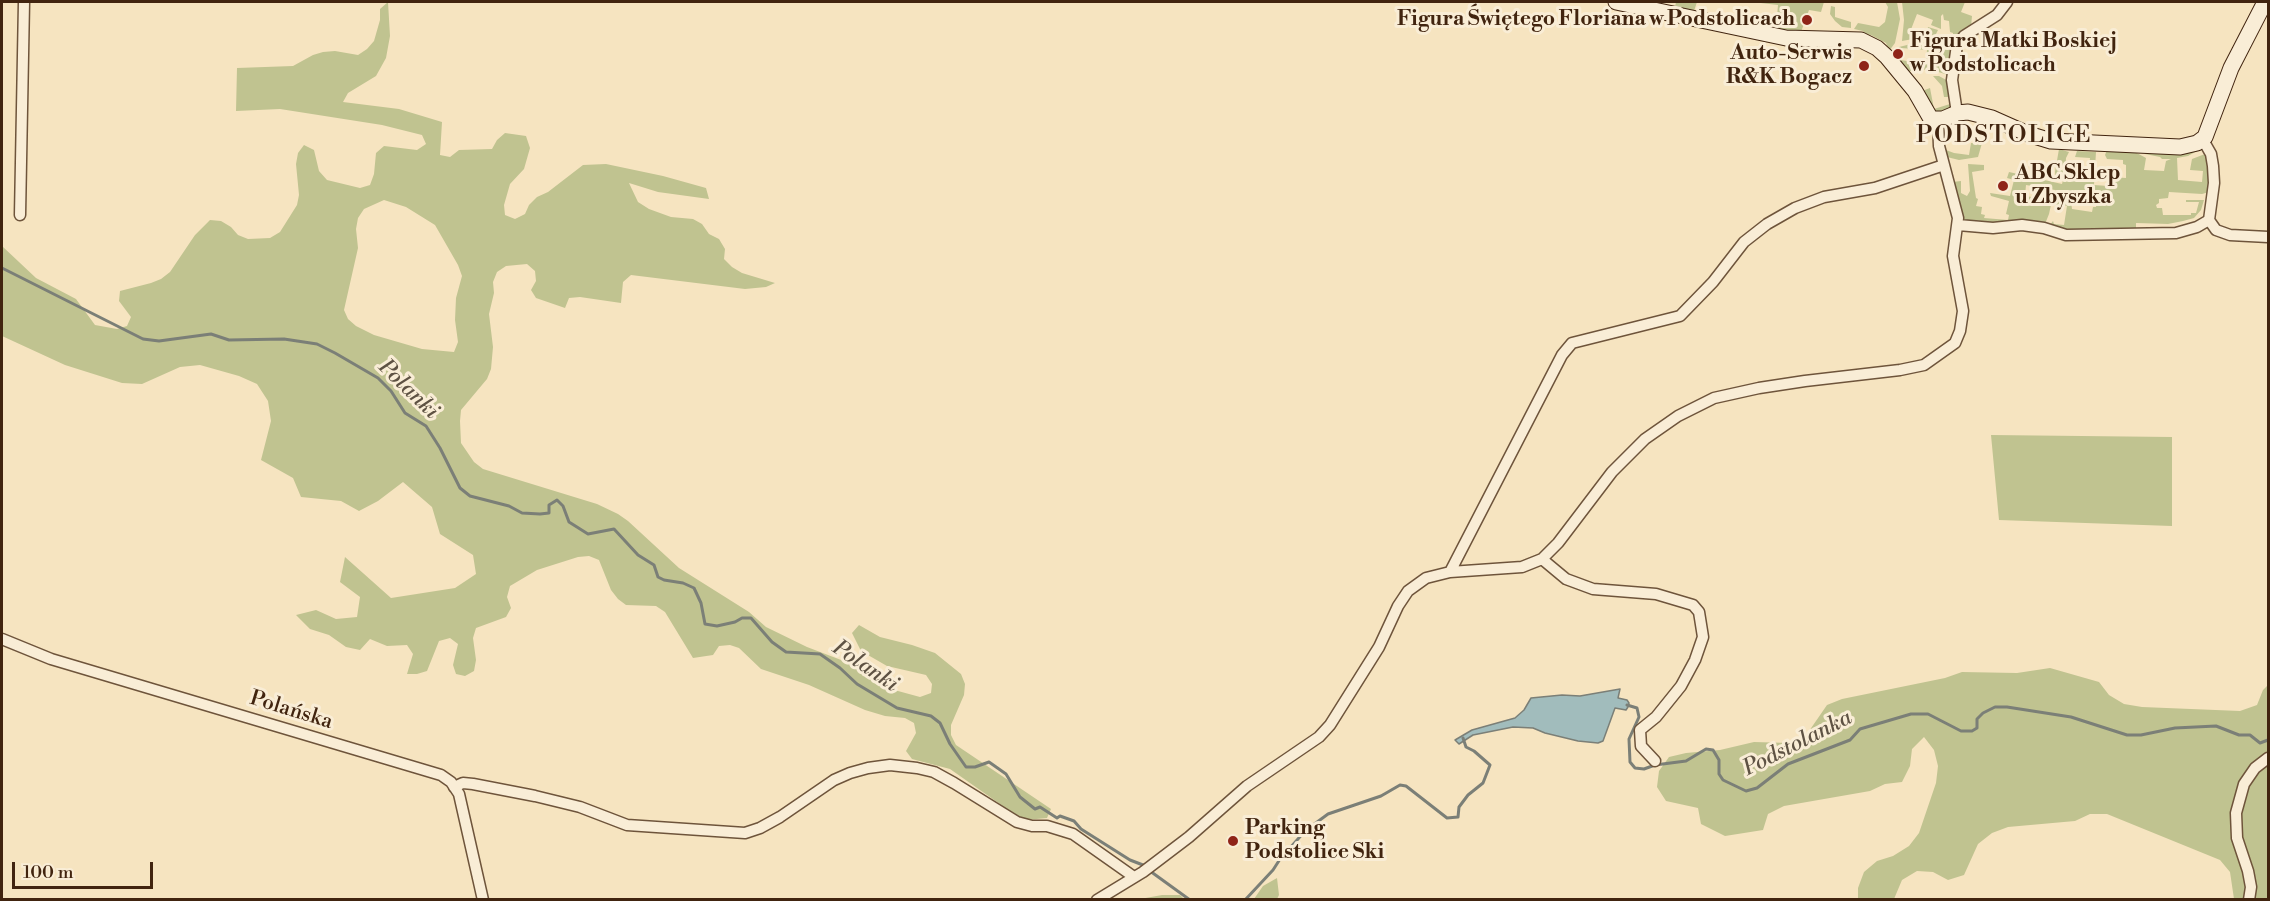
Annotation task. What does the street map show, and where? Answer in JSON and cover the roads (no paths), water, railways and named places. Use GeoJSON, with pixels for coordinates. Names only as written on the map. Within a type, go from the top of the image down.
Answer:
{"type":"FeatureCollection","features":[{"type":"Feature","properties":{"kind":"street"},"geometry":{"type":"LineString","coordinates":[[20,215],[24,2]]}},
{"type":"Feature","properties":{"kind":"street"},"geometry":{"type":"LineString","coordinates":[[1616,2],[1786,38],[1861,40],[1877,48],[1887,57],[1915,91],[1930,117],[1938,120],[1957,113],[1975,113],[2035,137],[2064,142],[2180,147],[2203,140]]}},
{"type":"Feature","properties":{"kind":"street"},"geometry":{"type":"LineString","coordinates":[[1957,113],[1952,80],[1957,45],[1964,36],[1997,15],[2007,2]]}},
{"type":"Feature","properties":{"kind":"street"},"geometry":{"type":"LineString","coordinates":[[2203,140],[2231,69],[2265,2]]}},
{"type":"Feature","properties":{"kind":"street"},"geometry":{"type":"LineString","coordinates":[[1097,900],[1134,877],[1189,837],[1247,786],[1319,737],[1330,725],[1379,647],[1398,606],[1408,591],[1425,578],[1450,572],[1522,567],[1542,559],[1558,543],[1612,472],[1645,438],[1678,416],[1714,398],[1758,388],[1924,365],[1955,343],[1960,331],[1963,312],[1953,256],[1958,215],[1939,146],[1938,120]]}},
{"type":"Feature","properties":{"kind":"street"},"geometry":{"type":"LineString","coordinates":[[2203,140],[2211,154],[2214,183],[2209,220],[2216,230],[2230,235],[2268,237]]}},
{"type":"Feature","properties":{"kind":"street"},"geometry":{"type":"LineString","coordinates":[[1450,572],[1562,355],[1572,343],[1680,316],[1713,282],[1744,242],[1767,224],[1795,208],[1824,197],[1875,189],[1944,165]]}},
{"type":"Feature","properties":{"kind":"street"},"geometry":{"type":"LineString","coordinates":[[1958,225],[1993,228],[2022,225],[2044,228],[2066,235],[2176,233],[2197,227],[2209,220]]}},
{"type":"Feature","properties":{"kind":"street"},"geometry":{"type":"LineString","coordinates":[[1542,559],[1566,579],[1593,589],[1656,594],[1693,605],[1699,612],[1703,637],[1695,660],[1681,686],[1656,717],[1640,730],[1641,746],[1655,761]]}},
{"type":"Feature","properties":{"kind":"street","name":"Polańska"},"geometry":{"type":"LineString","coordinates":[[2,639],[61,662],[441,775],[454,787]]}},
{"type":"Feature","properties":{"kind":"street"},"geometry":{"type":"LineString","coordinates":[[2249,900],[2251,887],[2237,838],[2236,813],[2244,784],[2255,768],[2268,758]]}},
{"type":"Feature","properties":{"kind":"street"},"geometry":{"type":"LineString","coordinates":[[483,900],[459,794],[454,787],[463,783],[535,795],[580,807],[627,825],[745,833],[780,817],[834,780],[868,768],[890,765],[934,772],[1017,822],[1054,827],[1073,834],[1134,877]]}},
{"type":"Feature","properties":{"kind":"water"},"geometry":{"type":"Polygon","coordinates":[[[1620,689],[1618,698],[1627,700],[1628,707],[1626,710],[1615,708],[1603,741],[1598,743],[1578,741],[1533,728],[1513,727],[1473,735],[1459,744],[1455,740],[1472,730],[1515,718],[1524,710],[1531,698],[1580,696],[1620,689]]]}},
{"type":"Feature","properties":{"kind":"waterway","name":"Polanki"},"geometry":{"type":"LineString","coordinates":[[2,268],[143,339],[159,341],[211,334],[229,340],[284,339],[317,344],[335,353],[378,378],[391,391],[405,413],[426,426],[460,488],[470,496],[509,506],[522,513],[540,514],[549,513],[549,505],[557,500],[563,506],[569,522],[588,534],[614,529],[638,555],[654,565],[658,577],[694,588],[701,603],[705,624],[717,626],[742,618],[751,618],[772,642],[786,652],[820,654],[857,684],[897,708],[931,716],[940,723],[950,744],[966,767],[975,767],[989,762],[1006,774],[1020,797],[1035,809],[1040,807],[1057,818],[1060,816],[1074,821],[1081,829],[1130,860],[1143,865]]}},
{"type":"Feature","properties":{"kind":"waterway","name":"Podstolanka"},"geometry":{"type":"LineString","coordinates":[[1627,705],[1637,708],[1639,717],[1629,739],[1630,762],[1635,768],[1644,769],[1655,765],[1686,761],[1706,749],[1713,750],[1719,760],[1719,774],[1723,780],[1746,791],[1757,788],[1788,764],[1850,740],[1860,729],[1911,714],[1928,714],[1961,731],[1972,731],[1977,728],[1977,719],[1983,713],[1995,707],[2007,707],[2071,717],[2127,735],[2141,735],[2175,728],[2216,726],[2239,735],[2250,735],[2260,743],[2268,740]]}},
{"type":"Feature","properties":{"kind":"waterway","name":"Podstolanka"},"geometry":{"type":"LineString","coordinates":[[1290,848],[1305,831],[1328,814],[1381,796],[1400,785],[1406,786],[1447,818],[1458,817],[1459,807],[1468,795],[1483,783],[1490,765],[1466,747],[1463,738]]}},
{"type":"Feature","properties":{"kind":"waterway","name":"Podstolanka"},"geometry":{"type":"LineString","coordinates":[[1245,900],[1273,870],[1282,856]]}},
{"type":"Feature","properties":{"kind":"waterway","name":"Polanki"},"geometry":{"type":"LineString","coordinates":[[1150,871],[1190,900]]}},
{"type":"Feature","properties":{"kind":"place","name":"Figura Świętego Floriana w Podstolicach"},"geometry":{"type":"Point","coordinates":[1807,20]}},
{"type":"Feature","properties":{"kind":"place","name":"Figura Matki Boskiej w Podstolicach"},"geometry":{"type":"Point","coordinates":[1898,54]}},
{"type":"Feature","properties":{"kind":"place","name":"Auto-Serwis R&K Bogacz"},"geometry":{"type":"Point","coordinates":[1864,66]}},
{"type":"Feature","properties":{"kind":"place","name":"ABC Sklep u Zbyszka"},"geometry":{"type":"Point","coordinates":[2003,186]}},
{"type":"Feature","properties":{"kind":"place","name":"Parking Podstolice Ski"},"geometry":{"type":"Point","coordinates":[1233,841]}},
{"type":"Feature","properties":{"kind":"district","name":"PODSTOLICE"},"geometry":{"type":"Point","coordinates":[2004,136]}}]}
